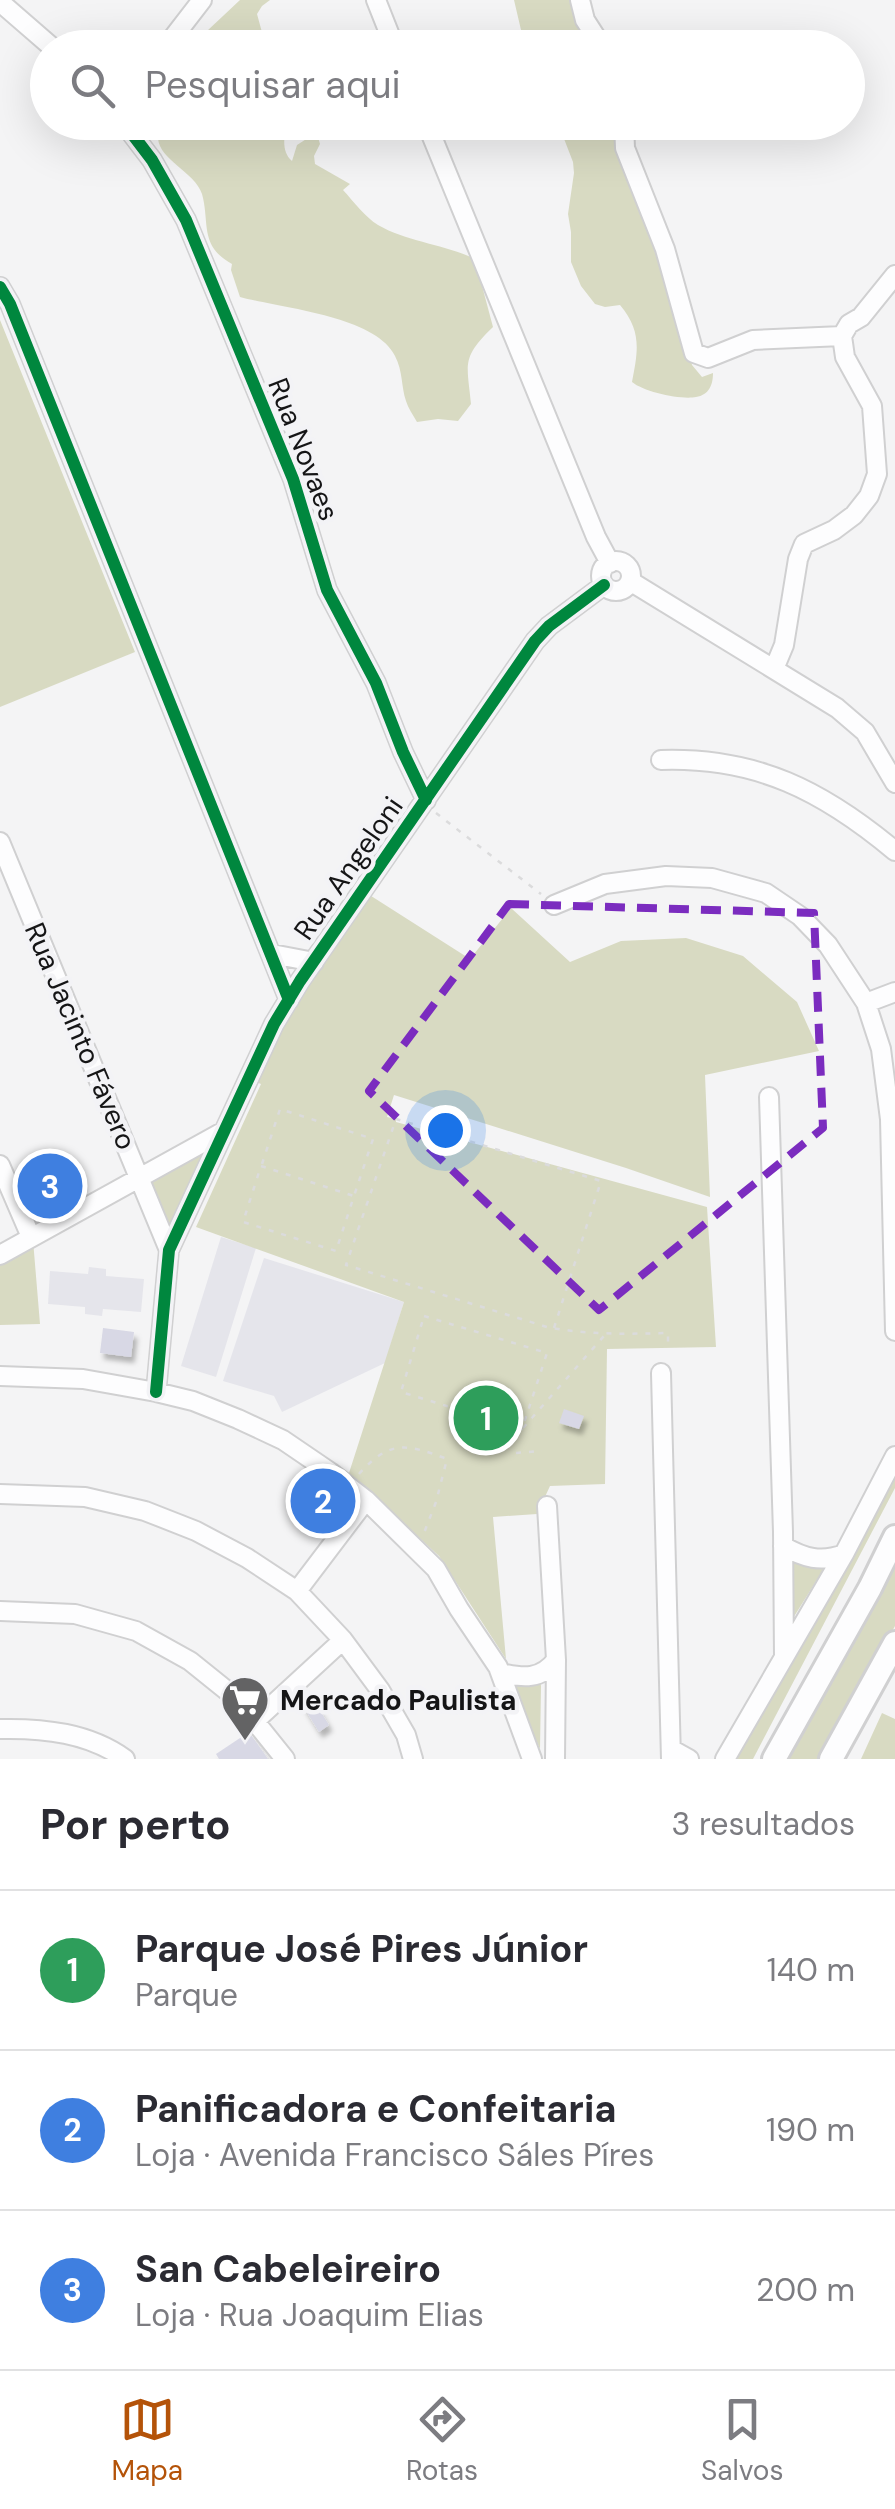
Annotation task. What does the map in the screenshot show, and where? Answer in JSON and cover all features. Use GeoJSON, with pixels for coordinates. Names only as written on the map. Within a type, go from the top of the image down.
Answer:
{"type":"FeatureCollection","features":[{"type":"Feature","properties":{"kind":"main road"},"geometry":{"type":"LineString","coordinates":[[774,1759],[895,1537]]}},
{"type":"Feature","properties":{"kind":"main road"},"geometry":{"type":"LineString","coordinates":[[831,1759],[895,1644]]}},
{"type":"Feature","properties":{"kind":"street"},"geometry":{"type":"LineString","coordinates":[[180,30],[202,0]]}},
{"type":"Feature","properties":{"kind":"street"},"geometry":{"type":"LineString","coordinates":[[376,0],[388,30]]}},
{"type":"Feature","properties":{"kind":"street"},"geometry":{"type":"LineString","coordinates":[[580,0],[592,30]]}},
{"type":"Feature","properties":{"kind":"street"},"geometry":{"type":"LineString","coordinates":[[0,2],[32,30]]}},
{"type":"Feature","properties":{"kind":"street","name":"Rua Novaes"},"geometry":{"type":"LineString","coordinates":[[137,140],[186,220],[293,479],[327,590],[376,683],[425,801]]}},
{"type":"Feature","properties":{"kind":"street"},"geometry":{"type":"LineString","coordinates":[[433,140],[610,563]]}},
{"type":"Feature","properties":{"kind":"street"},"geometry":{"type":"LineString","coordinates":[[625,140],[665,249],[694,354],[708,358],[753,340],[842,336]]}},
{"type":"Feature","properties":{"kind":"street"},"geometry":{"type":"LineString","coordinates":[[774,669],[784,645],[804,544],[854,516],[870,496],[878,474],[872,406],[846,357],[842,336],[895,275]]}},
{"type":"Feature","properties":{"kind":"street"},"geometry":{"type":"LineString","coordinates":[[0,287],[289,1000]]}},
{"type":"Feature","properties":{"kind":"street"},"geometry":{"type":"LineString","coordinates":[[610,563],[623,564],[630,580],[624,589],[613,591],[604,585],[601,574],[610,563]]}},
{"type":"Feature","properties":{"kind":"street"},"geometry":{"type":"LineString","coordinates":[[630,580],[837,708],[865,732],[895,783]]}},
{"type":"Feature","properties":{"kind":"street","name":"Rua Angeloni"},"geometry":{"type":"LineString","coordinates":[[156,1392],[169,1250],[274,1024],[535,641],[604,585]]}},
{"type":"Feature","properties":{"kind":"street"},"geometry":{"type":"LineString","coordinates":[[662,760],[722,762],[785,779],[856,819],[895,851]]}},
{"type":"Feature","properties":{"kind":"street","name":"Rua Jacinto Fávero"},"geometry":{"type":"LineString","coordinates":[[0,842],[169,1250]]}},
{"type":"Feature","properties":{"kind":"street"},"geometry":{"type":"LineString","coordinates":[[554,905],[605,884],[666,876],[712,878],[766,893],[800,916],[828,945],[866,1003],[882,1049],[890,1119],[895,1331]]}},
{"type":"Feature","properties":{"kind":"street"},"geometry":{"type":"LineString","coordinates":[[272,954],[314,962]]}},
{"type":"Feature","properties":{"kind":"street"},"geometry":{"type":"LineString","coordinates":[[866,1003],[895,992]]}},
{"type":"Feature","properties":{"kind":"street"},"geometry":{"type":"LineString","coordinates":[[769,1097],[784,1656]]}},
{"type":"Feature","properties":{"kind":"street"},"geometry":{"type":"LineString","coordinates":[[0,1254],[225,1130]]}},
{"type":"Feature","properties":{"kind":"street"},"geometry":{"type":"LineString","coordinates":[[0,1165],[31,1237]]}},
{"type":"Feature","properties":{"kind":"street"},"geometry":{"type":"LineString","coordinates":[[661,1373],[671,1754],[689,1759]]}},
{"type":"Feature","properties":{"kind":"street"},"geometry":{"type":"LineString","coordinates":[[0,1376],[83,1379],[156,1392],[208,1407],[283,1440],[349,1487],[436,1569],[500,1674],[532,1759]]}},
{"type":"Feature","properties":{"kind":"street"},"geometry":{"type":"LineString","coordinates":[[724,1758],[844,1554],[895,1456]]}},
{"type":"Feature","properties":{"kind":"street"},"geometry":{"type":"LineString","coordinates":[[0,1494],[84,1497],[146,1512],[196,1531],[246,1558],[297,1591],[344,1640],[380,1690],[406,1736],[413,1759]]}},
{"type":"Feature","properties":{"kind":"street"},"geometry":{"type":"LineString","coordinates":[[297,1591],[366,1500]]}},
{"type":"Feature","properties":{"kind":"street"},"geometry":{"type":"LineString","coordinates":[[547,1506],[556,1660],[556,1759]]}},
{"type":"Feature","properties":{"kind":"street"},"geometry":{"type":"LineString","coordinates":[[783,1546],[820,1560],[844,1554]]}},
{"type":"Feature","properties":{"kind":"street"},"geometry":{"type":"LineString","coordinates":[[0,1611],[75,1614],[136,1631],[190,1661],[236,1698],[285,1759]]}},
{"type":"Feature","properties":{"kind":"street"},"geometry":{"type":"LineString","coordinates":[[255,1721],[344,1640]]}},
{"type":"Feature","properties":{"kind":"street"},"geometry":{"type":"LineString","coordinates":[[500,1674],[532,1677],[542,1674],[556,1660]]}},
{"type":"Feature","properties":{"kind":"street"},"geometry":{"type":"LineString","coordinates":[[0,1729],[69,1734],[111,1749],[126,1759]]}},
{"type":"Feature","properties":{"kind":"path"},"geometry":{"type":"LineString","coordinates":[[425,801],[554,905]]}},
{"type":"Feature","properties":{"kind":"path"},"geometry":{"type":"LineString","coordinates":[[280,1109],[373,1139],[354,1196],[336,1251],[242,1222],[280,1109]]}},
{"type":"Feature","properties":{"kind":"path"},"geometry":{"type":"LineString","coordinates":[[554,1328],[600,1181],[396,1119],[346,1266],[554,1328],[606,1334],[668,1333],[668,1346]]}},
{"type":"Feature","properties":{"kind":"path"},"geometry":{"type":"LineString","coordinates":[[261,1166],[354,1196]]}},
{"type":"Feature","properties":{"kind":"path"},"geometry":{"type":"LineString","coordinates":[[424,1316],[548,1354],[522,1429],[401,1392],[424,1316]]}},
{"type":"Feature","properties":{"kind":"path"},"geometry":{"type":"LineString","coordinates":[[522,1429],[606,1334]]}},
{"type":"Feature","properties":{"kind":"path"},"geometry":{"type":"LineString","coordinates":[[349,1487],[372,1460],[402,1446],[447,1459],[418,1550]]}},
{"type":"Feature","properties":{"kind":"path"},"geometry":{"type":"LineString","coordinates":[[516,1452],[542,1451]]}},
{"type":"Feature","properties":{"kind":"highlighted area"},"geometry":{"type":"Polygon","coordinates":[[[509,904],[814,913],[823,1128],[599,1310],[369,1091],[509,904]]]}},
{"type":"Feature","properties":{"kind":"shaded area"},"geometry":{"type":"Polygon","coordinates":[[[221,1237],[256,1248],[216,1377],[181,1366],[221,1237]]]}},
{"type":"Feature","properties":{"kind":"shaded area"},"geometry":{"type":"Polygon","coordinates":[[[264,1258],[404,1302],[385,1363],[282,1412],[274,1396],[223,1381],[264,1258]]]}},
{"type":"Feature","properties":{"kind":"shaded area"},"geometry":{"type":"Polygon","coordinates":[[[89,1267],[106,1269],[106,1276],[144,1279],[141,1312],[103,1309],[102,1316],[85,1314],[85,1307],[48,1304],[50,1271],[88,1274],[89,1267]]]}},
{"type":"Feature","properties":{"kind":"green space"},"geometry":{"type":"Polygon","coordinates":[[[240,0],[270,0],[257,14],[261,30],[208,30],[240,0]]]}},
{"type":"Feature","properties":{"kind":"green space"},"geometry":{"type":"Polygon","coordinates":[[[514,0],[573,0],[583,30],[521,30],[514,0]]]}},
{"type":"Feature","properties":{"kind":"green space"},"geometry":{"type":"Polygon","coordinates":[[[159,140],[284,140],[292,161],[297,145],[305,140],[319,140],[315,164],[350,184],[343,190],[373,222],[402,236],[479,261],[493,327],[471,354],[471,404],[458,421],[417,422],[406,401],[395,356],[385,342],[368,331],[325,316],[240,297],[232,264],[210,242],[198,186],[159,140]]]}},
{"type":"Feature","properties":{"kind":"green space"},"geometry":{"type":"Polygon","coordinates":[[[564,140],[619,140],[684,328],[692,365],[702,377],[713,373],[704,394],[689,398],[672,396],[632,382],[637,351],[632,324],[620,305],[595,304],[581,286],[571,262],[568,214],[573,162],[564,140]]]}},
{"type":"Feature","properties":{"kind":"green space"},"geometry":{"type":"Polygon","coordinates":[[[0,320],[135,652],[0,707],[0,320]]]}},
{"type":"Feature","properties":{"kind":"green space"},"geometry":{"type":"Polygon","coordinates":[[[368,894],[470,959],[511,908],[570,962],[621,941],[686,938],[743,956],[797,1002],[819,1051],[705,1075],[710,1197],[394,1095],[387,1117],[396,1122],[707,1207],[716,1347],[607,1349],[605,1484],[550,1486],[537,1514],[493,1517],[506,1659],[439,1556],[349,1473],[404,1302],[196,1227],[261,1084],[256,1082],[280,1028],[368,894]]]}},
{"type":"Feature","properties":{"kind":"green space"},"geometry":{"type":"Polygon","coordinates":[[[217,1139],[169,1241],[144,1177],[217,1139]]]}},
{"type":"Feature","properties":{"kind":"green space"},"geometry":{"type":"Polygon","coordinates":[[[33,1240],[40,1324],[0,1325],[0,1259],[33,1240]]]}},
{"type":"Feature","properties":{"kind":"green space"},"geometry":{"type":"Polygon","coordinates":[[[895,1463],[895,1488],[753,1759],[734,1759],[895,1463]]]}},
{"type":"Feature","properties":{"kind":"green space"},"geometry":{"type":"Polygon","coordinates":[[[787,1552],[825,1567],[790,1623],[787,1552]]]}},
{"type":"Feature","properties":{"kind":"green space"},"geometry":{"type":"Polygon","coordinates":[[[895,1556],[895,1626],[821,1759],[784,1759],[895,1556]]]}},
{"type":"Feature","properties":{"kind":"green space"},"geometry":{"type":"Polygon","coordinates":[[[540,1680],[541,1686],[540,1749],[511,1685],[540,1680]]]}},
{"type":"Feature","properties":{"kind":"green space"},"geometry":{"type":"Polygon","coordinates":[[[882,1713],[895,1719],[895,1759],[861,1759],[882,1713]]]}},
{"type":"Feature","properties":{"kind":"building"},"geometry":{"type":"Polygon","coordinates":[[[71,1171],[75,1181],[30,1201],[25,1191],[71,1171]]]}},
{"type":"Feature","properties":{"kind":"building"},"geometry":{"type":"Polygon","coordinates":[[[103,1328],[134,1332],[131,1357],[100,1353],[103,1328]]]}},
{"type":"Feature","properties":{"kind":"building"},"geometry":{"type":"Polygon","coordinates":[[[564,1409],[584,1416],[579,1429],[559,1423],[564,1409]]]}},
{"type":"Feature","properties":{"kind":"building"},"geometry":{"type":"Polygon","coordinates":[[[317,1483],[342,1499],[329,1519],[304,1503],[317,1483]]]}},
{"type":"Feature","properties":{"kind":"building"},"geometry":{"type":"Polygon","coordinates":[[[310,1695],[329,1725],[319,1732],[300,1701],[310,1695]]]}},
{"type":"Feature","properties":{"kind":"building","name":"Mercado Paulista"},"geometry":{"type":"Polygon","coordinates":[[[249,1732],[268,1759],[219,1759],[216,1754],[249,1732]]]}},
{"type":"Feature","properties":{"kind":"cycle path"},"geometry":{"type":"LineString","coordinates":[[137,140],[186,220],[293,479],[327,590],[376,683],[426,800]]}},
{"type":"Feature","properties":{"kind":"cycle path"},"geometry":{"type":"LineString","coordinates":[[0,287],[289,1000]]}},
{"type":"Feature","properties":{"kind":"cycle path"},"geometry":{"type":"LineString","coordinates":[[156,1392],[169,1250],[274,1024],[535,641],[604,585]]}},
{"type":"Feature","properties":{"kind":"place","name":"San Cabeleireiro"},"geometry":{"type":"Point","coordinates":[50,1186]}},
{"type":"Feature","properties":{"kind":"place","name":"Parque José Pires Júnior"},"geometry":{"type":"Point","coordinates":[486,1418]}},
{"type":"Feature","properties":{"kind":"place","name":"Panificadora e Confeitaria"},"geometry":{"type":"Point","coordinates":[323,1501]}},
{"type":"Feature","properties":{"kind":"place","name":"Mercado Paulista"},"geometry":{"type":"Point","coordinates":[245,1742]}}]}
